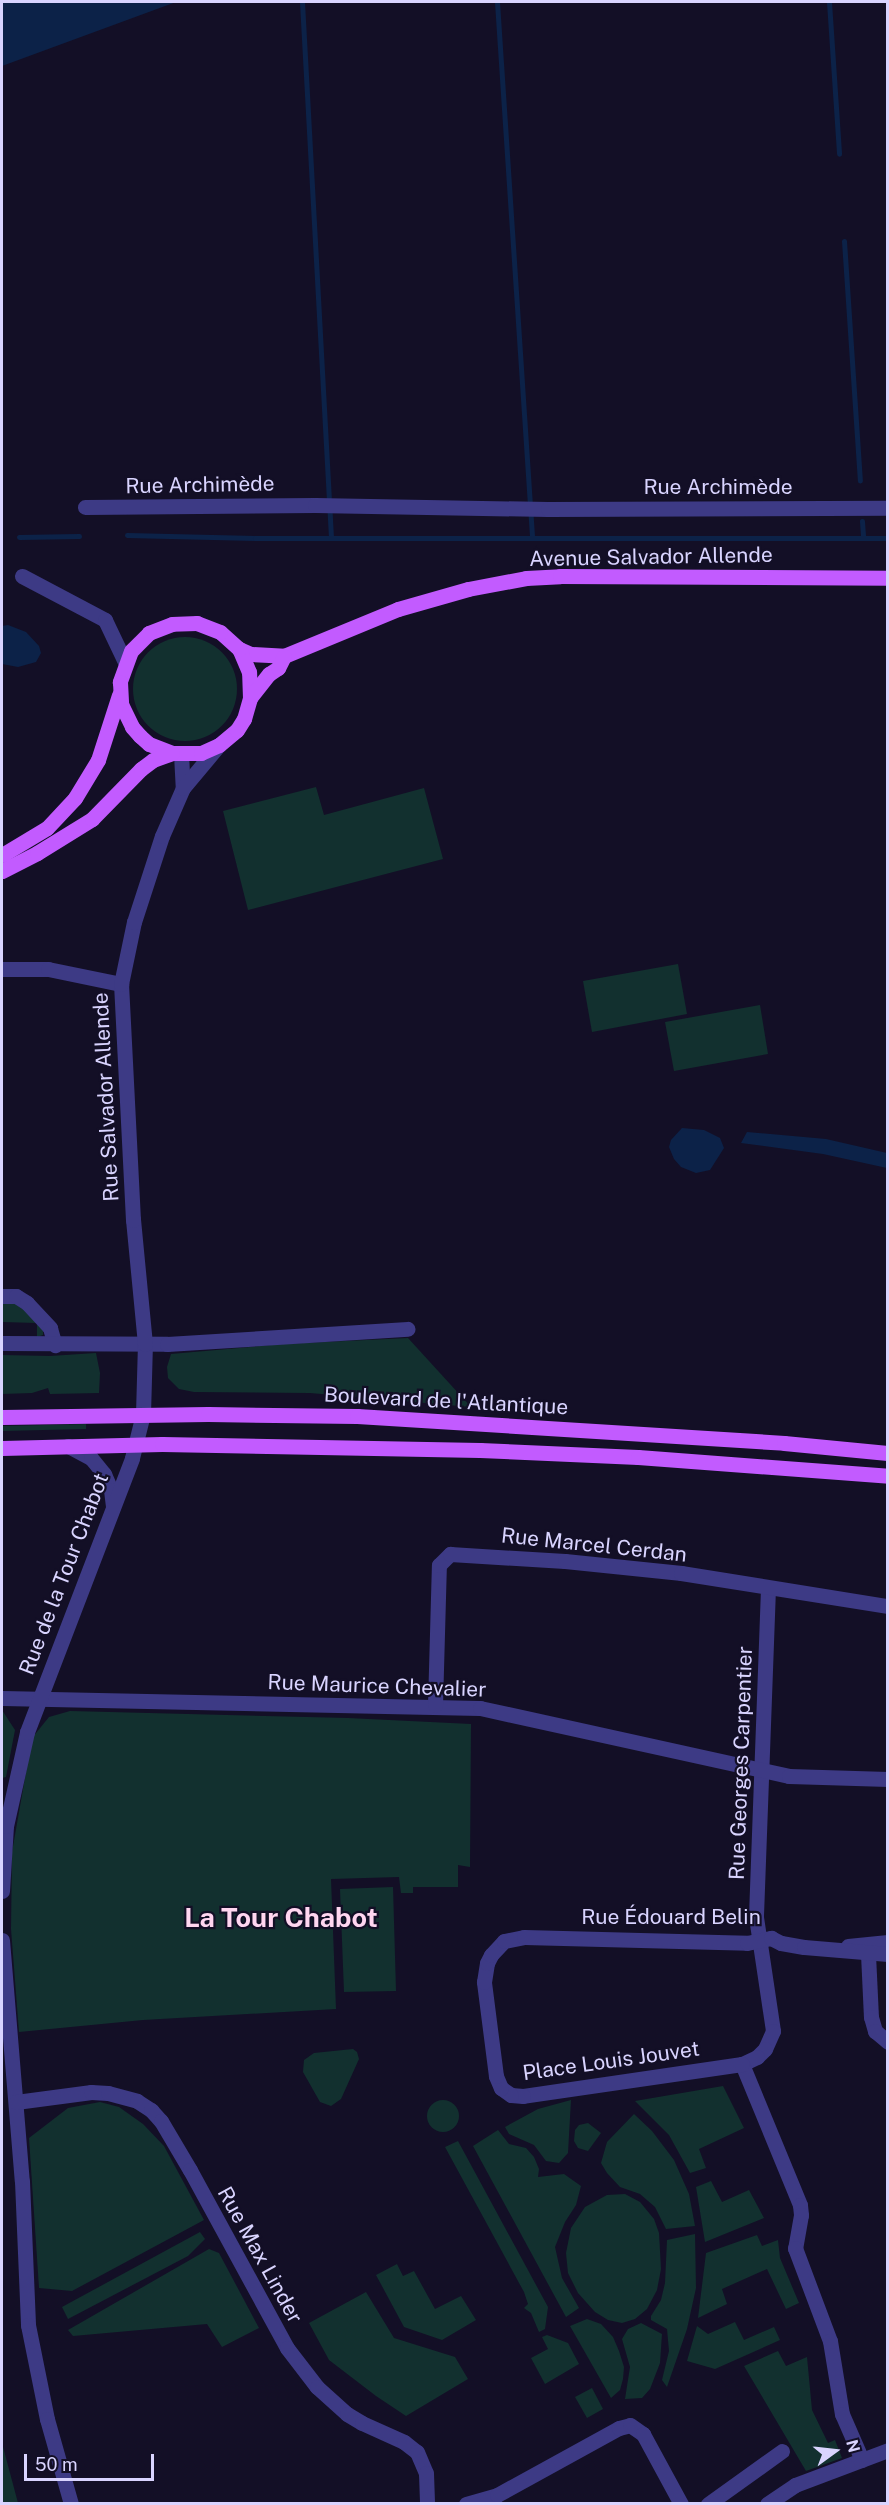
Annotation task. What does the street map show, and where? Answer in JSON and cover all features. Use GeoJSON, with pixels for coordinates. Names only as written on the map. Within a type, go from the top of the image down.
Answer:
{"type":"FeatureCollection","features":[{"type":"Feature","properties":{"kind":"main road","name":"Avenue Salvador Allende"},"geometry":{"type":"LineString","coordinates":[[238,649],[251,654],[284,656],[398,609],[468,589],[526,578],[560,576],[888,578]]}},
{"type":"Feature","properties":{"kind":"main road"},"geometry":{"type":"LineString","coordinates":[[2,855],[47,828],[75,798],[98,760],[119,692],[125,662],[139,641],[149,633],[178,623],[209,627],[230,640],[238,649],[249,672],[250,698],[237,730],[219,745],[201,753],[176,754],[153,760],[141,769],[92,819],[37,853],[2,871]]}},
{"type":"Feature","properties":{"kind":"main road","name":"Avenue Salvador Allende"},"geometry":{"type":"LineString","coordinates":[[250,698],[269,674],[278,668],[284,656]]}},
{"type":"Feature","properties":{"kind":"main road"},"geometry":{"type":"LineString","coordinates":[[119,692],[125,716],[140,736],[149,744],[176,754]]}},
{"type":"Feature","properties":{"kind":"main road","name":"Boulevard de l'Atlantique"},"geometry":{"type":"LineString","coordinates":[[2,1416],[143,1414],[346,1416],[461,1421],[772,1442],[888,1453]]}},
{"type":"Feature","properties":{"kind":"main road"},"geometry":{"type":"LineString","coordinates":[[2,1448],[137,1444],[491,1450],[661,1458],[888,1476]]}},
{"type":"Feature","properties":{"kind":"street","name":"Rue Archimède"},"geometry":{"type":"LineString","coordinates":[[85,507],[355,505],[548,509],[888,508]]}},
{"type":"Feature","properties":{"kind":"street"},"geometry":{"type":"LineString","coordinates":[[22,576],[94,612],[105,620],[125,662]]}},
{"type":"Feature","properties":{"kind":"street","name":"Rue Salvador Allende"},"geometry":{"type":"LineString","coordinates":[[143,1414],[145,1344],[132,1198],[121,984],[134,922],[147,877],[183,788],[219,745]]}},
{"type":"Feature","properties":{"kind":"street","name":"Rue Salvador Allende"},"geometry":{"type":"LineString","coordinates":[[176,754],[183,788]]}},
{"type":"Feature","properties":{"kind":"street"},"geometry":{"type":"LineString","coordinates":[[2,969],[48,969],[121,984]]}},
{"type":"Feature","properties":{"kind":"street"},"geometry":{"type":"LineString","coordinates":[[2,1296],[16,1296],[27,1303],[50,1328],[55,1346]]}},
{"type":"Feature","properties":{"kind":"street"},"geometry":{"type":"LineString","coordinates":[[2,1343],[55,1346],[145,1344],[408,1329]]}},
{"type":"Feature","properties":{"kind":"street","name":"Rue de la Tour Chabot"},"geometry":{"type":"LineString","coordinates":[[2,1891],[6,1826],[14,1781],[38,1700],[137,1444],[143,1414]]}},
{"type":"Feature","properties":{"kind":"street"},"geometry":{"type":"LineString","coordinates":[[68,1446],[91,1458],[104,1474],[111,1490],[113,1507]]}},
{"type":"Feature","properties":{"kind":"street","name":"Rue Marcel Cerdan"},"geometry":{"type":"LineString","coordinates":[[435,1705],[439,1565],[450,1554],[600,1564],[681,1573],[888,1606]]}},
{"type":"Feature","properties":{"kind":"street","name":"Rue Georges Carpentier"},"geometry":{"type":"LineString","coordinates":[[761,1940],[756,1917],[768,1588]]}},
{"type":"Feature","properties":{"kind":"street","name":"Rue Maurice Chevalier"},"geometry":{"type":"LineString","coordinates":[[2,1698],[435,1705],[503,1712],[789,1776],[888,1779]]}},
{"type":"Feature","properties":{"kind":"street","name":"Rue Édouard Belin"},"geometry":{"type":"LineString","coordinates":[[496,2076],[484,1971],[491,1955],[504,1941],[524,1937],[747,1943],[771,1938],[781,1943],[868,1954],[888,1954]]}},
{"type":"Feature","properties":{"kind":"street"},"geometry":{"type":"LineString","coordinates":[[2,1940],[16,2102],[28,2325],[47,2419],[71,2504]]}},
{"type":"Feature","properties":{"kind":"street","name":"Place Louis Jouvet"},"geometry":{"type":"LineString","coordinates":[[496,2076],[506,2092],[523,2096],[742,2064],[757,2057],[765,2049],[773,2031],[761,1940]]}},
{"type":"Feature","properties":{"kind":"street","name":"Rue Édouard Belin"},"geometry":{"type":"LineString","coordinates":[[836,1949],[888,1942]]}},
{"type":"Feature","properties":{"kind":"street"},"geometry":{"type":"LineString","coordinates":[[868,1954],[871,2018],[875,2031],[888,2042]]}},
{"type":"Feature","properties":{"kind":"street"},"geometry":{"type":"LineString","coordinates":[[742,2064],[800,2205],[801,2215],[794,2241],[795,2248],[830,2341],[842,2414],[862,2460]]}},
{"type":"Feature","properties":{"kind":"street","name":"Rue Max Linder"},"geometry":{"type":"LineString","coordinates":[[16,2102],[91,2092],[108,2093],[137,2101],[156,2115],[190,2170],[287,2348],[317,2387],[347,2414],[404,2442],[417,2452],[426,2474],[428,2504]]}},
{"type":"Feature","properties":{"kind":"street"},"geometry":{"type":"LineString","coordinates":[[466,2504],[497,2495],[619,2428],[630,2426],[643,2434],[681,2504]]}},
{"type":"Feature","properties":{"kind":"street"},"geometry":{"type":"LineString","coordinates":[[708,2504],[782,2451]]}},
{"type":"Feature","properties":{"kind":"street"},"geometry":{"type":"LineString","coordinates":[[767,2504],[795,2485],[888,2451]]}},
{"type":"Feature","properties":{"kind":"green space"},"geometry":{"type":"Polygon","coordinates":[[[185,637],[205,641],[214,646],[228,660],[233,669],[237,689],[233,709],[228,718],[214,732],[205,737],[185,741],[165,737],[156,732],[142,718],[137,709],[133,689],[137,669],[142,660],[156,646],[165,641],[185,637]]]}},
{"type":"Feature","properties":{"kind":"green space"},"geometry":{"type":"Polygon","coordinates":[[[316,787],[324,815],[424,788],[443,859],[248,910],[223,811],[316,787]]]}},
{"type":"Feature","properties":{"kind":"green space"},"geometry":{"type":"Polygon","coordinates":[[[678,964],[687,1014],[592,1032],[583,981],[678,964]]]}},
{"type":"Feature","properties":{"kind":"green space"},"geometry":{"type":"Polygon","coordinates":[[[760,1005],[768,1054],[674,1071],[665,1022],[760,1005]]]}},
{"type":"Feature","properties":{"kind":"green space"},"geometry":{"type":"Polygon","coordinates":[[[2,1301],[15,1301],[20,1305],[43,1326],[43,1335],[37,1337],[37,1323],[2,1322],[2,1301]]]}},
{"type":"Feature","properties":{"kind":"green space"},"geometry":{"type":"Polygon","coordinates":[[[408,1338],[471,1407],[310,1393],[194,1392],[179,1389],[168,1378],[167,1367],[171,1354],[283,1344],[408,1338]]]}},
{"type":"Feature","properties":{"kind":"green space"},"geometry":{"type":"Polygon","coordinates":[[[96,1353],[100,1373],[99,1393],[50,1394],[48,1388],[32,1393],[2,1394],[2,1355],[50,1356],[96,1353]]]}},
{"type":"Feature","properties":{"kind":"green space"},"geometry":{"type":"Polygon","coordinates":[[[86,1424],[86,1429],[2,1431],[2,1426],[86,1424]]]}},
{"type":"Feature","properties":{"kind":"green space"},"geometry":{"type":"Polygon","coordinates":[[[2,1710],[15,1730],[6,1777],[2,1778],[2,1710]]]}},
{"type":"Feature","properties":{"kind":"green space"},"geometry":{"type":"Polygon","coordinates":[[[70,1711],[348,1718],[471,1724],[470,1867],[458,1865],[458,1887],[413,1887],[413,1893],[401,1893],[399,1877],[331,1879],[336,2009],[143,2020],[19,2032],[11,1929],[12,1852],[32,1738],[49,1717],[70,1711]]]}},
{"type":"Feature","properties":{"kind":"green space"},"geometry":{"type":"Polygon","coordinates":[[[393,1887],[396,1991],[344,1992],[340,1889],[393,1887]]]}},
{"type":"Feature","properties":{"kind":"green space"},"geometry":{"type":"Polygon","coordinates":[[[353,2049],[357,2052],[359,2059],[341,2099],[331,2106],[320,2102],[303,2072],[304,2060],[314,2053],[353,2049]]]}},
{"type":"Feature","properties":{"kind":"green space"},"geometry":{"type":"Polygon","coordinates":[[[723,2086],[744,2128],[699,2149],[706,2168],[690,2173],[669,2135],[635,2101],[723,2086]]]}},
{"type":"Feature","properties":{"kind":"green space"},"geometry":{"type":"Polygon","coordinates":[[[443,2100],[455,2104],[459,2116],[455,2128],[443,2132],[431,2128],[427,2116],[431,2104],[443,2100]]]}},
{"type":"Feature","properties":{"kind":"green space"},"geometry":{"type":"Polygon","coordinates":[[[571,2100],[568,2153],[559,2163],[546,2161],[534,2145],[509,2134],[505,2127],[538,2109],[571,2100]]]}},
{"type":"Feature","properties":{"kind":"green space"},"geometry":{"type":"Polygon","coordinates":[[[100,2102],[119,2107],[143,2124],[164,2146],[204,2220],[72,2291],[39,2288],[29,2138],[68,2108],[100,2102]]]}},
{"type":"Feature","properties":{"kind":"green space"},"geometry":{"type":"Polygon","coordinates":[[[634,2114],[652,2131],[674,2160],[689,2194],[695,2226],[666,2229],[655,2207],[640,2194],[620,2187],[601,2163],[607,2142],[634,2114]]]}},
{"type":"Feature","properties":{"kind":"green space"},"geometry":{"type":"Polygon","coordinates":[[[588,2123],[601,2133],[588,2151],[578,2148],[574,2141],[575,2130],[579,2125],[588,2123]]]}},
{"type":"Feature","properties":{"kind":"green space"},"geometry":{"type":"Polygon","coordinates":[[[498,2130],[509,2144],[526,2148],[534,2157],[539,2169],[538,2177],[564,2174],[581,2186],[576,2205],[565,2222],[555,2247],[562,2278],[579,2308],[566,2317],[473,2146],[498,2130]]]}},
{"type":"Feature","properties":{"kind":"green space"},"geometry":{"type":"Polygon","coordinates":[[[458,2141],[548,2307],[545,2329],[539,2332],[531,2313],[524,2308],[528,2304],[524,2292],[445,2147],[458,2141]]]}},
{"type":"Feature","properties":{"kind":"green space"},"geometry":{"type":"Polygon","coordinates":[[[711,2181],[722,2202],[749,2190],[764,2218],[705,2242],[696,2187],[711,2181]]]}},
{"type":"Feature","properties":{"kind":"green space"},"geometry":{"type":"Polygon","coordinates":[[[625,2194],[640,2202],[654,2219],[659,2233],[661,2269],[657,2290],[647,2309],[635,2319],[622,2323],[608,2320],[595,2312],[578,2293],[568,2273],[566,2253],[571,2228],[585,2207],[607,2195],[625,2194]]]}},
{"type":"Feature","properties":{"kind":"green space"},"geometry":{"type":"Polygon","coordinates":[[[200,2232],[205,2239],[188,2256],[68,2319],[62,2307],[200,2232]]]}},
{"type":"Feature","properties":{"kind":"green space"},"geometry":{"type":"Polygon","coordinates":[[[695,2234],[696,2288],[687,2329],[667,2387],[662,2380],[669,2351],[667,2329],[651,2320],[651,2316],[661,2300],[665,2283],[667,2240],[695,2234]]]}},
{"type":"Feature","properties":{"kind":"green space"},"geometry":{"type":"Polygon","coordinates":[[[757,2235],[762,2246],[778,2240],[780,2258],[799,2303],[786,2309],[767,2269],[722,2289],[727,2304],[698,2318],[706,2253],[757,2235]]]}},
{"type":"Feature","properties":{"kind":"green space"},"geometry":{"type":"Polygon","coordinates":[[[209,2249],[219,2253],[259,2328],[222,2347],[207,2324],[73,2336],[68,2330],[209,2249]]]}},
{"type":"Feature","properties":{"kind":"green space"},"geometry":{"type":"Polygon","coordinates":[[[397,2264],[403,2276],[414,2271],[435,2309],[461,2296],[476,2320],[442,2340],[404,2327],[376,2275],[397,2264]]]}},
{"type":"Feature","properties":{"kind":"green space"},"geometry":{"type":"Polygon","coordinates":[[[366,2292],[394,2338],[455,2357],[468,2379],[406,2416],[329,2360],[309,2323],[366,2292]]]}},
{"type":"Feature","properties":{"kind":"green space"},"geometry":{"type":"Polygon","coordinates":[[[587,2319],[601,2324],[613,2337],[624,2367],[620,2390],[611,2398],[570,2326],[587,2319]]]}},
{"type":"Feature","properties":{"kind":"green space"},"geometry":{"type":"Polygon","coordinates":[[[735,2322],[744,2340],[774,2327],[780,2340],[715,2369],[687,2361],[697,2326],[708,2334],[735,2322]]]}},
{"type":"Feature","properties":{"kind":"green space"},"geometry":{"type":"Polygon","coordinates":[[[641,2323],[662,2334],[660,2363],[650,2389],[642,2398],[625,2399],[630,2367],[622,2339],[628,2329],[641,2323]]]}},
{"type":"Feature","properties":{"kind":"green space"},"geometry":{"type":"Polygon","coordinates":[[[547,2335],[568,2343],[579,2364],[545,2384],[531,2358],[548,2349],[542,2337],[547,2335]]]}},
{"type":"Feature","properties":{"kind":"green space"},"geometry":{"type":"Polygon","coordinates":[[[778,2351],[786,2366],[807,2357],[812,2410],[828,2443],[835,2440],[842,2458],[806,2471],[744,2366],[778,2351]]]}},
{"type":"Feature","properties":{"kind":"green space"},"geometry":{"type":"Polygon","coordinates":[[[592,2388],[603,2409],[587,2418],[575,2397],[592,2388]]]}},
{"type":"Feature","properties":{"kind":"green space"},"geometry":{"type":"Polygon","coordinates":[[[2,2443],[18,2503],[2,2503],[2,2443]]]}},
{"type":"Feature","properties":{"kind":"water"},"geometry":{"type":"Polygon","coordinates":[[[2,2],[176,2],[2,66],[2,2]]]}},
{"type":"Feature","properties":{"kind":"water"},"geometry":{"type":"Polygon","coordinates":[[[8,625],[26,632],[39,646],[41,653],[36,662],[18,667],[2,664],[2,626],[8,625]]]}},
{"type":"Feature","properties":{"kind":"water"},"geometry":{"type":"Polygon","coordinates":[[[682,1128],[704,1130],[720,1138],[724,1148],[710,1170],[696,1173],[681,1167],[674,1159],[669,1147],[671,1140],[682,1128]]]}},
{"type":"Feature","properties":{"kind":"water"},"geometry":{"type":"Polygon","coordinates":[[[747,1132],[826,1139],[887,1153],[887,1168],[823,1154],[741,1143],[747,1132]]]}},
{"type":"Feature","properties":{"kind":"waterway"},"geometry":{"type":"LineString","coordinates":[[302,2],[331,537]]}},
{"type":"Feature","properties":{"kind":"waterway"},"geometry":{"type":"LineString","coordinates":[[497,2],[532,536]]}},
{"type":"Feature","properties":{"kind":"waterway"},"geometry":{"type":"LineString","coordinates":[[829,2],[839,154]]}},
{"type":"Feature","properties":{"kind":"waterway"},"geometry":{"type":"LineString","coordinates":[[844,241],[860,480]]}},
{"type":"Feature","properties":{"kind":"waterway"},"geometry":{"type":"LineString","coordinates":[[862,521],[863,537]]}},
{"type":"Feature","properties":{"kind":"waterway"},"geometry":{"type":"LineString","coordinates":[[127,535],[255,538],[888,538]]}},
{"type":"Feature","properties":{"kind":"waterway"},"geometry":{"type":"LineString","coordinates":[[19,537],[79,536]]}},
{"type":"Feature","properties":{"kind":"district","name":"La Tour Chabot"},"geometry":{"type":"Point","coordinates":[281,1918]}}]}
